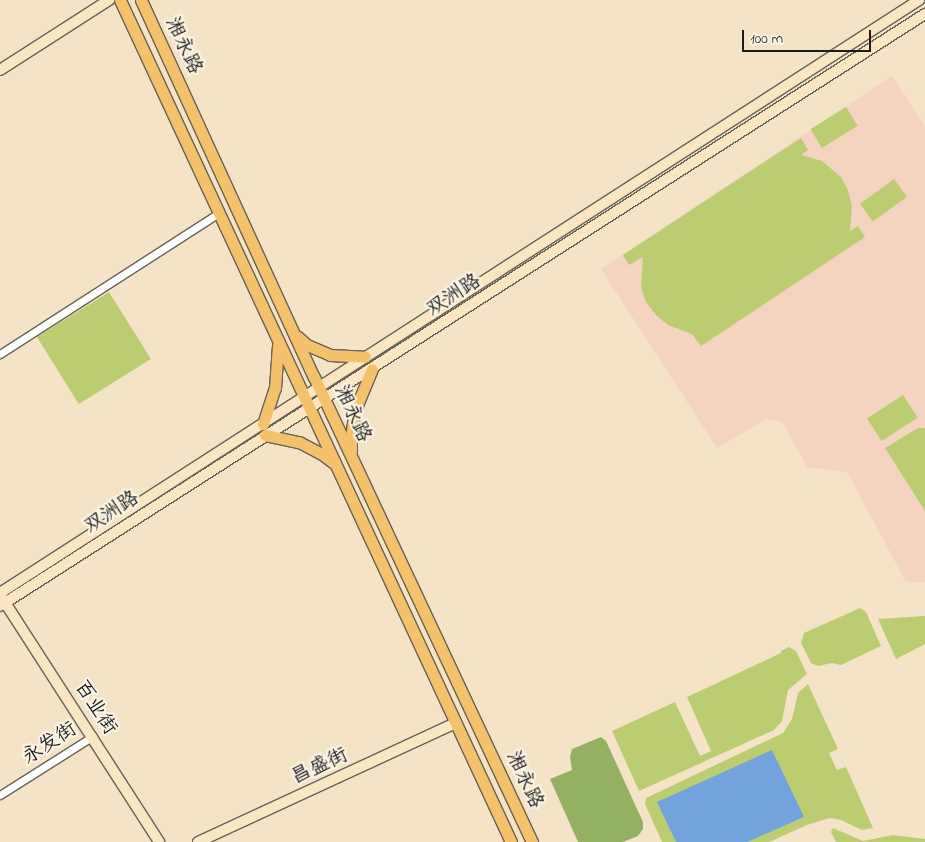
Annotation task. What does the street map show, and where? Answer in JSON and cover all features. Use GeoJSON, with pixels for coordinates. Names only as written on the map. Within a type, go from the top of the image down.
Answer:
{"type":"FeatureCollection","features":[{"type":"Feature","properties":{"kind":"main road"},"geometry":{"type":"LineString","coordinates":[[0,70],[109,0]]}},
{"type":"Feature","properties":{"kind":"main road","name":"湘永路"},"geometry":{"type":"LineString","coordinates":[[120,0],[511,842]]}},
{"type":"Feature","properties":{"kind":"main road","name":"湘永路"},"geometry":{"type":"LineString","coordinates":[[141,0],[324,400],[532,842]]}},
{"type":"Feature","properties":{"kind":"main road","name":"双洲路"},"geometry":{"type":"LineString","coordinates":[[1,599],[264,429],[305,397],[365,357],[920,0]]}},
{"type":"Feature","properties":{"kind":"main road","name":"双洲路"},"geometry":{"type":"LineString","coordinates":[[264,429],[324,400],[925,14]]}},
{"type":"Feature","properties":{"kind":"main road"},"geometry":{"type":"LineString","coordinates":[[269,320],[285,313]]}},
{"type":"Feature","properties":{"kind":"main road"},"geometry":{"type":"LineString","coordinates":[[407,330],[414,342]]}},
{"type":"Feature","properties":{"kind":"main road"},"geometry":{"type":"LineString","coordinates":[[294,334],[307,344],[325,353],[340,357],[365,357]]}},
{"type":"Feature","properties":{"kind":"main road"},"geometry":{"type":"LineString","coordinates":[[278,340],[277,376],[264,429],[308,446],[337,466]]}},
{"type":"Feature","properties":{"kind":"main road"},"geometry":{"type":"LineString","coordinates":[[351,456],[354,410],[372,369]]}},
{"type":"Feature","properties":{"kind":"main road"},"geometry":{"type":"LineString","coordinates":[[362,521],[378,513]]}},
{"type":"Feature","properties":{"kind":"main road","name":"百业街"},"geometry":{"type":"LineString","coordinates":[[1,599],[93,736],[159,842]]}},
{"type":"Feature","properties":{"kind":"main road","name":"昌盛街"},"geometry":{"type":"LineString","coordinates":[[198,842],[456,723]]}},
{"type":"Feature","properties":{"kind":"street"},"geometry":{"type":"LineString","coordinates":[[0,354],[219,213]]}},
{"type":"Feature","properties":{"kind":"street","name":"永发街"},"geometry":{"type":"LineString","coordinates":[[0,796],[93,736]]}},
{"type":"Feature","properties":{"kind":"shaded area"},"geometry":{"type":"Polygon","coordinates":[[[892,76],[925,126],[925,582],[906,582],[847,472],[807,467],[782,421],[767,419],[717,448],[601,269],[892,76]]]}},
{"type":"Feature","properties":{"kind":"green space"},"geometry":{"type":"Polygon","coordinates":[[[846,107],[858,126],[822,148],[810,129],[846,107]]]}},
{"type":"Feature","properties":{"kind":"green space"},"geometry":{"type":"Polygon","coordinates":[[[801,138],[808,150],[801,155],[822,161],[841,177],[848,190],[852,206],[850,231],[858,226],[865,237],[701,346],[692,334],[668,325],[657,316],[646,302],[641,287],[643,257],[629,265],[623,255],[801,138]]]}},
{"type":"Feature","properties":{"kind":"green space"},"geometry":{"type":"Polygon","coordinates":[[[894,179],[907,197],[873,221],[860,204],[894,179]]]}},
{"type":"Feature","properties":{"kind":"green space"},"geometry":{"type":"Polygon","coordinates":[[[109,292],[151,359],[79,404],[37,337],[109,292]]]}},
{"type":"Feature","properties":{"kind":"green space"},"geometry":{"type":"Polygon","coordinates":[[[903,395],[918,418],[882,441],[867,418],[903,395]]]}},
{"type":"Feature","properties":{"kind":"green space"},"geometry":{"type":"Polygon","coordinates":[[[918,428],[925,428],[925,511],[885,448],[918,428]]]}},
{"type":"Feature","properties":{"kind":"green space"},"geometry":{"type":"Polygon","coordinates":[[[860,608],[866,612],[881,646],[841,665],[832,663],[818,666],[811,663],[801,643],[804,633],[860,608]]]}},
{"type":"Feature","properties":{"kind":"green space"},"geometry":{"type":"Polygon","coordinates":[[[925,616],[925,644],[896,659],[878,619],[925,616]]]}},
{"type":"Feature","properties":{"kind":"green space"},"geometry":{"type":"Polygon","coordinates":[[[789,647],[796,651],[807,674],[788,690],[782,721],[774,730],[639,791],[612,731],[675,702],[700,756],[711,751],[687,697],[781,653],[781,651],[789,647]]]}},
{"type":"Feature","properties":{"kind":"green space"},"geometry":{"type":"Polygon","coordinates":[[[808,684],[838,749],[829,753],[837,770],[846,767],[873,828],[862,830],[841,820],[830,818],[807,825],[769,842],[662,842],[645,804],[646,798],[783,733],[792,719],[798,693],[808,684]]]}},
{"type":"Feature","properties":{"kind":"green space"},"geometry":{"type":"Polygon","coordinates":[[[601,737],[606,741],[643,822],[643,829],[638,836],[623,842],[578,842],[550,779],[572,770],[570,757],[572,749],[601,737]]]}},
{"type":"Feature","properties":{"kind":"green space"},"geometry":{"type":"Polygon","coordinates":[[[833,828],[863,841],[893,835],[925,839],[925,842],[836,842],[831,832],[833,828]]]}},
{"type":"Feature","properties":{"kind":"water"},"geometry":{"type":"Polygon","coordinates":[[[772,750],[804,817],[747,842],[676,842],[657,802],[772,750]]]}}]}
